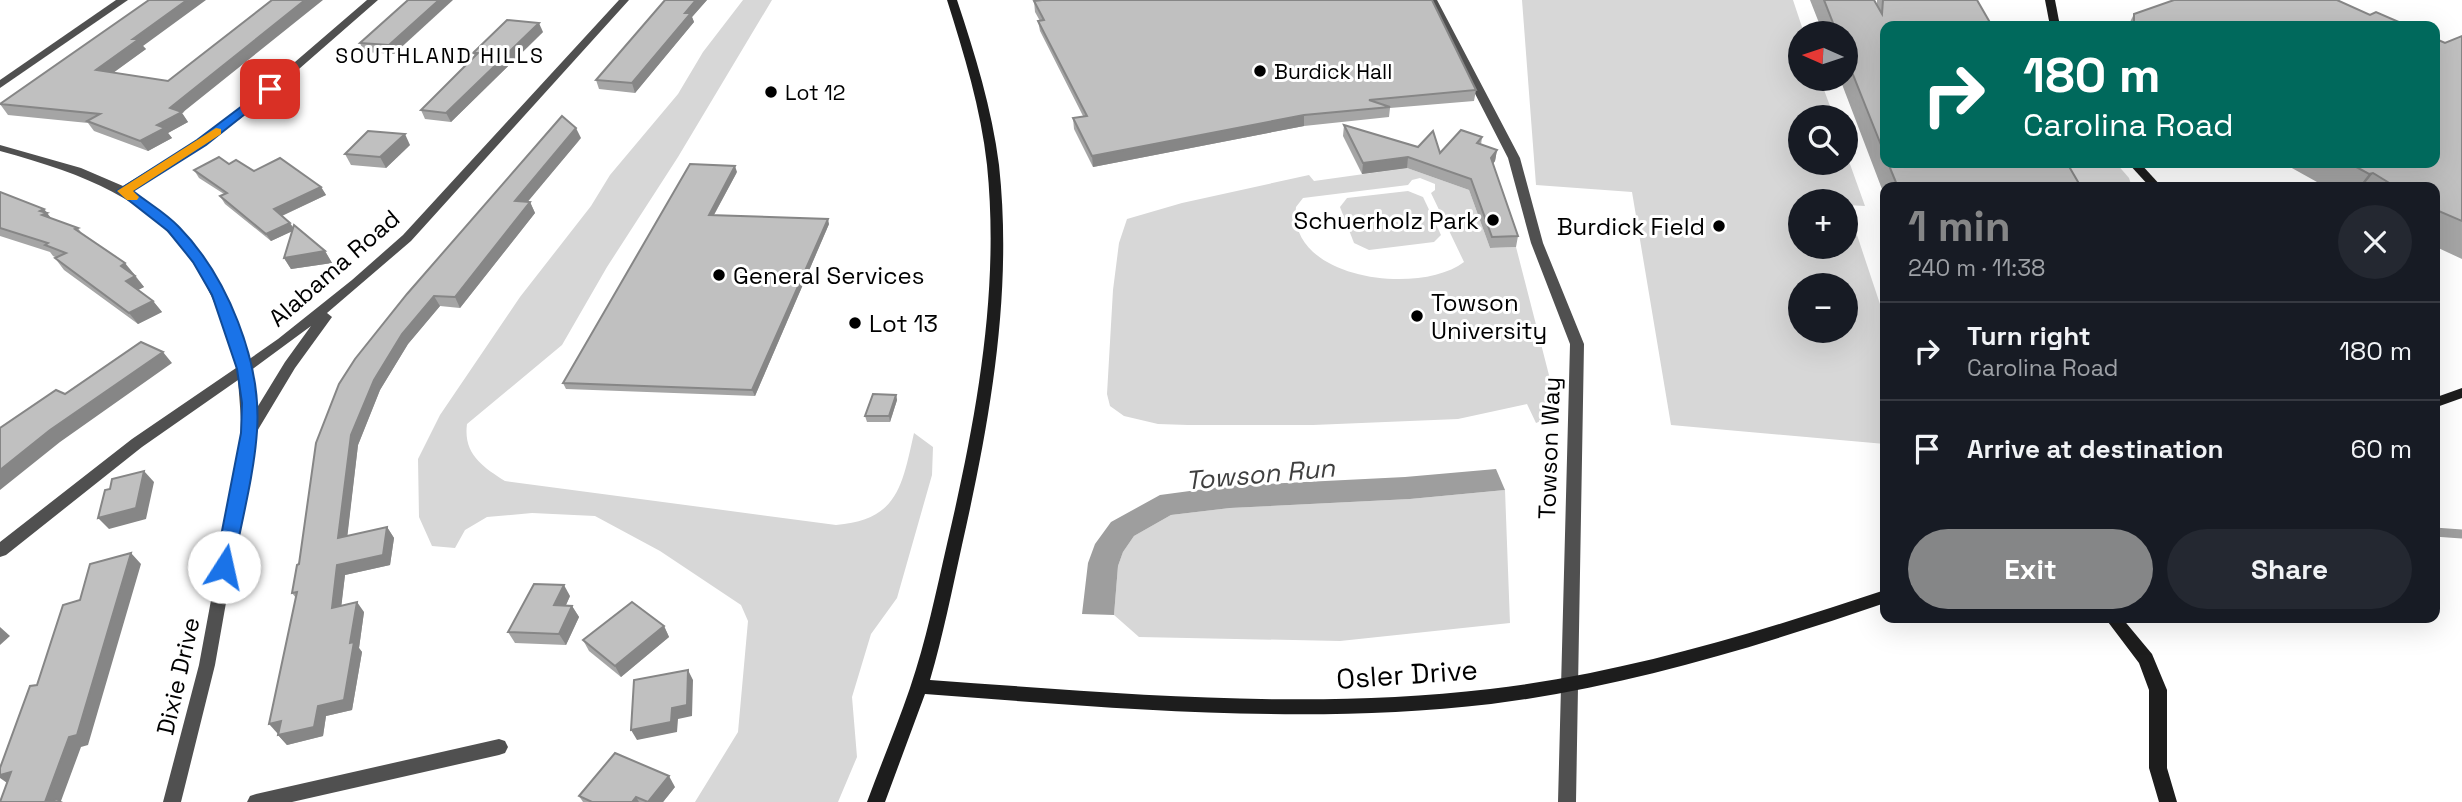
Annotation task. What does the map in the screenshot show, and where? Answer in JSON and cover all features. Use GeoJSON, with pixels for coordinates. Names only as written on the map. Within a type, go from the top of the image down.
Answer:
{"type":"FeatureCollection","features":[{"type":"Feature","properties":{"kind":"main road"},"geometry":{"type":"LineString","coordinates":[[876,802],[919,686],[970,469],[988,352],[996,253],[995,197],[987,128],[973,66],[952,0]]}},
{"type":"Feature","properties":{"kind":"main road"},"geometry":{"type":"LineString","coordinates":[[2050,0],[2054,21]]}},
{"type":"Feature","properties":{"kind":"main road"},"geometry":{"type":"LineString","coordinates":[[2139,168],[2152,182]]}},
{"type":"Feature","properties":{"kind":"main road"},"geometry":{"type":"LineString","coordinates":[[2440,400],[2462,393]]}},
{"type":"Feature","properties":{"kind":"main road","name":"Osler Drive"},"geometry":{"type":"LineString","coordinates":[[919,686],[1203,704],[1332,706],[1434,702],[1575,683],[1672,664],[1787,630],[1880,598]]}},
{"type":"Feature","properties":{"kind":"main road"},"geometry":{"type":"LineString","coordinates":[[2117,623],[2135,643],[2153,674],[2160,706],[2158,768],[2168,802]]}},
{"type":"Feature","properties":{"kind":"street"},"geometry":{"type":"LineString","coordinates":[[0,85],[123,0]]}},
{"type":"Feature","properties":{"kind":"street"},"geometry":{"type":"LineString","coordinates":[[124,191],[202,142],[249,107],[373,0]]}},
{"type":"Feature","properties":{"kind":"street","name":"Alabama Road"},"geometry":{"type":"LineString","coordinates":[[0,551],[137,443],[245,369],[335,302],[407,238],[624,0]]}},
{"type":"Feature","properties":{"kind":"street","name":"Towson Way"},"geometry":{"type":"LineString","coordinates":[[1432,0],[1514,158],[1537,243],[1577,344],[1567,802]]}},
{"type":"Feature","properties":{"kind":"street","name":"Dixie Drive"},"geometry":{"type":"LineString","coordinates":[[0,148],[88,174],[124,191],[173,228],[199,260],[220,295],[245,369],[250,403],[249,433],[207,665],[172,802]]}},
{"type":"Feature","properties":{"kind":"street"},"geometry":{"type":"LineString","coordinates":[[249,433],[290,365],[335,302]]}},
{"type":"Feature","properties":{"kind":"street"},"geometry":{"type":"LineString","coordinates":[[256,802],[499,747]]}},
{"type":"Feature","properties":{"kind":"shaded area"},"geometry":{"type":"Polygon","coordinates":[[[743,0],[772,0],[678,157],[607,267],[562,345],[467,424],[468,444],[476,458],[505,481],[836,525],[857,522],[885,508],[900,484],[914,433],[933,447],[932,475],[897,598],[871,634],[852,697],[857,757],[838,802],[695,802],[738,732],[748,621],[741,605],[660,551],[595,516],[532,513],[487,517],[465,530],[455,548],[432,546],[419,517],[418,459],[440,415],[520,297],[591,206],[610,175],[678,94],[703,52],[743,0]]]}},
{"type":"Feature","properties":{"kind":"shaded area","name":"Burdick Field"},"geometry":{"type":"Polygon","coordinates":[[[1522,0],[1793,0],[1800,21],[1788,21],[1788,91],[1824,91],[1830,105],[1788,105],[1788,175],[1854,175],[1865,206],[1858,206],[1858,189],[1788,189],[1788,259],[1858,259],[1858,238],[1880,304],[1880,444],[1671,425],[1632,192],[1536,185],[1522,0]]]}},
{"type":"Feature","properties":{"kind":"shaded area"},"geometry":{"type":"Polygon","coordinates":[[[1407,168],[1469,190],[1490,248],[1516,247],[1559,414],[1536,423],[1527,404],[1458,419],[1313,425],[1188,425],[1158,424],[1124,416],[1110,406],[1107,394],[1113,290],[1119,243],[1127,219],[1182,203],[1309,175],[1314,181],[1407,168]],[[1420,178],[1412,180],[1408,185],[1303,198],[1296,207],[1299,232],[1312,251],[1334,265],[1360,275],[1389,279],[1418,278],[1444,272],[1464,262],[1431,193],[1435,190],[1435,184],[1420,178]]]}},
{"type":"Feature","properties":{"kind":"shaded area"},"geometry":{"type":"Polygon","coordinates":[[[2057,168],[2120,168],[2130,182],[2064,182],[2057,168]]]}},
{"type":"Feature","properties":{"kind":"shaded area"},"geometry":{"type":"Polygon","coordinates":[[[1408,191],[1423,197],[1441,235],[1434,242],[1369,250],[1354,243],[1340,207],[1347,198],[1408,191]]]}},
{"type":"Feature","properties":{"kind":"shaded area"},"geometry":{"type":"Polygon","coordinates":[[[1496,469],[1505,490],[1410,499],[1230,508],[1171,515],[1134,536],[1123,552],[1118,566],[1114,615],[1082,614],[1088,563],[1095,544],[1111,522],[1160,495],[1227,486],[1405,477],[1496,469]]]}},
{"type":"Feature","properties":{"kind":"shaded area"},"geometry":{"type":"Polygon","coordinates":[[[1505,490],[1510,623],[1340,641],[1139,637],[1114,615],[1118,566],[1123,552],[1134,536],[1171,515],[1230,508],[1410,499],[1505,490]]]}},
{"type":"Feature","properties":{"kind":"building"},"geometry":{"type":"Polygon","coordinates":[[[149,0],[187,0],[96,70],[168,81],[272,0],[305,0],[170,108],[182,112],[157,125],[165,128],[140,141],[87,121],[100,114],[0,104],[149,0]]]}},
{"type":"Feature","properties":{"kind":"building"},"geometry":{"type":"Polygon","coordinates":[[[408,0],[439,0],[389,45],[360,43],[408,0]]]}},
{"type":"Feature","properties":{"kind":"building"},"geometry":{"type":"Polygon","coordinates":[[[665,0],[696,0],[685,13],[691,13],[632,83],[596,80],[665,0]]]}},
{"type":"Feature","properties":{"kind":"building","name":"Burdick Hall"},"geometry":{"type":"Polygon","coordinates":[[[1432,0],[1476,90],[1369,100],[1390,107],[1304,115],[1092,156],[1073,118],[1087,116],[1038,21],[1044,20],[1034,1],[1432,0]]]}},
{"type":"Feature","properties":{"kind":"building"},"geometry":{"type":"Polygon","coordinates":[[[1824,0],[1874,0],[1882,14],[1883,0],[1977,0],[1989,21],[1880,21],[1880,142],[1858,87],[1858,21],[1832,21],[1824,0]]]}},
{"type":"Feature","properties":{"kind":"building"},"geometry":{"type":"Polygon","coordinates":[[[2174,0],[2337,0],[2370,15],[2376,12],[2397,21],[2134,21],[2134,14],[2174,0]]]}},
{"type":"Feature","properties":{"kind":"building"},"geometry":{"type":"Polygon","coordinates":[[[507,20],[539,23],[446,113],[421,110],[478,53],[473,53],[507,20]]]}},
{"type":"Feature","properties":{"kind":"building"},"geometry":{"type":"Polygon","coordinates":[[[2462,36],[2462,221],[2440,212],[2440,182],[2388,182],[2358,168],[2440,168],[2440,41],[2445,43],[2462,36]]]}},
{"type":"Feature","properties":{"kind":"building"},"geometry":{"type":"Polygon","coordinates":[[[562,116],[576,128],[515,201],[530,202],[455,297],[434,296],[402,334],[374,380],[351,435],[338,538],[387,527],[383,555],[337,565],[332,608],[357,602],[350,643],[354,642],[344,700],[318,706],[314,727],[278,735],[281,721],[269,724],[297,592],[292,593],[299,564],[316,443],[339,384],[355,359],[407,294],[562,116]]]}},
{"type":"Feature","properties":{"kind":"building"},"geometry":{"type":"Polygon","coordinates":[[[1344,125],[1418,147],[1433,131],[1440,153],[1461,130],[1482,137],[1477,143],[1497,150],[1491,158],[1518,236],[1492,237],[1471,179],[1408,157],[1363,163],[1344,125]]]}},
{"type":"Feature","properties":{"kind":"building"},"geometry":{"type":"Polygon","coordinates":[[[368,131],[405,134],[380,157],[345,154],[368,131]]]}},
{"type":"Feature","properties":{"kind":"building"},"geometry":{"type":"Polygon","coordinates":[[[219,157],[229,164],[236,160],[254,171],[280,158],[321,187],[274,209],[290,223],[266,234],[220,196],[227,193],[194,170],[219,157]]]}},
{"type":"Feature","properties":{"kind":"building","name":"General Services"},"geometry":{"type":"Polygon","coordinates":[[[690,164],[735,166],[709,215],[828,219],[752,390],[563,383],[690,164]]]}},
{"type":"Feature","properties":{"kind":"building"},"geometry":{"type":"Polygon","coordinates":[[[1890,168],[2070,168],[2078,182],[1896,182],[1890,168]]]}},
{"type":"Feature","properties":{"kind":"building"},"geometry":{"type":"Polygon","coordinates":[[[0,192],[44,209],[40,211],[47,213],[42,215],[78,228],[75,229],[125,263],[121,266],[135,276],[126,281],[153,301],[129,313],[55,258],[66,253],[45,245],[48,243],[0,228],[0,192]]]}},
{"type":"Feature","properties":{"kind":"building"},"geometry":{"type":"Polygon","coordinates":[[[294,225],[325,251],[284,258],[294,225]]]}},
{"type":"Feature","properties":{"kind":"building"},"geometry":{"type":"Polygon","coordinates":[[[141,342],[163,352],[50,430],[0,470],[0,428],[56,390],[65,394],[141,342]]]}},
{"type":"Feature","properties":{"kind":"building"},"geometry":{"type":"Polygon","coordinates":[[[873,394],[896,395],[889,416],[865,416],[873,394]]]}},
{"type":"Feature","properties":{"kind":"building"},"geometry":{"type":"Polygon","coordinates":[[[144,471],[136,508],[98,518],[105,490],[110,489],[112,479],[144,471]]]}},
{"type":"Feature","properties":{"kind":"building"},"geometry":{"type":"Polygon","coordinates":[[[131,553],[77,735],[69,737],[45,802],[0,802],[11,772],[0,775],[0,768],[30,686],[37,685],[63,605],[80,600],[90,564],[131,553]]]}},
{"type":"Feature","properties":{"kind":"building"},"geometry":{"type":"Polygon","coordinates":[[[534,584],[564,585],[554,605],[572,606],[559,634],[508,632],[534,584]]]}},
{"type":"Feature","properties":{"kind":"building"},"geometry":{"type":"Polygon","coordinates":[[[632,602],[664,626],[615,666],[583,640],[632,602]]]}},
{"type":"Feature","properties":{"kind":"building"},"geometry":{"type":"Polygon","coordinates":[[[688,670],[687,705],[672,708],[671,722],[631,730],[634,680],[688,670]]]}},
{"type":"Feature","properties":{"kind":"building"},"geometry":{"type":"Polygon","coordinates":[[[615,753],[669,776],[648,802],[636,797],[632,802],[592,802],[579,796],[615,753]]]}},
{"type":"Feature","properties":{"kind":"waterway"},"geometry":{"type":"LineString","coordinates":[[2440,532],[2462,534]]}},
{"type":"Feature","properties":{"kind":"slow traffic"},"geometry":{"type":"LineString","coordinates":[[132,197],[124,191],[216,131]]}},
{"type":"Feature","properties":{"kind":"place","name":"Burdick Hall"},"geometry":{"type":"Point","coordinates":[1260,71]}},
{"type":"Feature","properties":{"kind":"place","name":"Lot 12"},"geometry":{"type":"Point","coordinates":[771,92]}},
{"type":"Feature","properties":{"kind":"place","name":"Schuerholz Park"},"geometry":{"type":"Point","coordinates":[1493,220]}},
{"type":"Feature","properties":{"kind":"place","name":"Burdick Field"},"geometry":{"type":"Point","coordinates":[1719,226]}},
{"type":"Feature","properties":{"kind":"place","name":"General Services"},"geometry":{"type":"Point","coordinates":[719,275]}},
{"type":"Feature","properties":{"kind":"place","name":"Towson University"},"geometry":{"type":"Point","coordinates":[1417,316]}},
{"type":"Feature","properties":{"kind":"place","name":"Lot 13"},"geometry":{"type":"Point","coordinates":[855,323]}},
{"type":"Feature","properties":{"kind":"district","name":"SOUTHLAND HILLS"},"geometry":{"type":"Point","coordinates":[440,55]}},
{"type":"Feature","properties":{"kind":"route"},"geometry":{"type":"LineString","coordinates":[[224,567],[249,433],[250,403],[245,369],[220,295],[199,260],[173,228],[124,191],[202,142],[270,89]]}},
{"type":"Feature","properties":{"kind":"water label","name":"Towson Run"},"geometry":{"type":"Point","coordinates":[1260,474]}}]}
